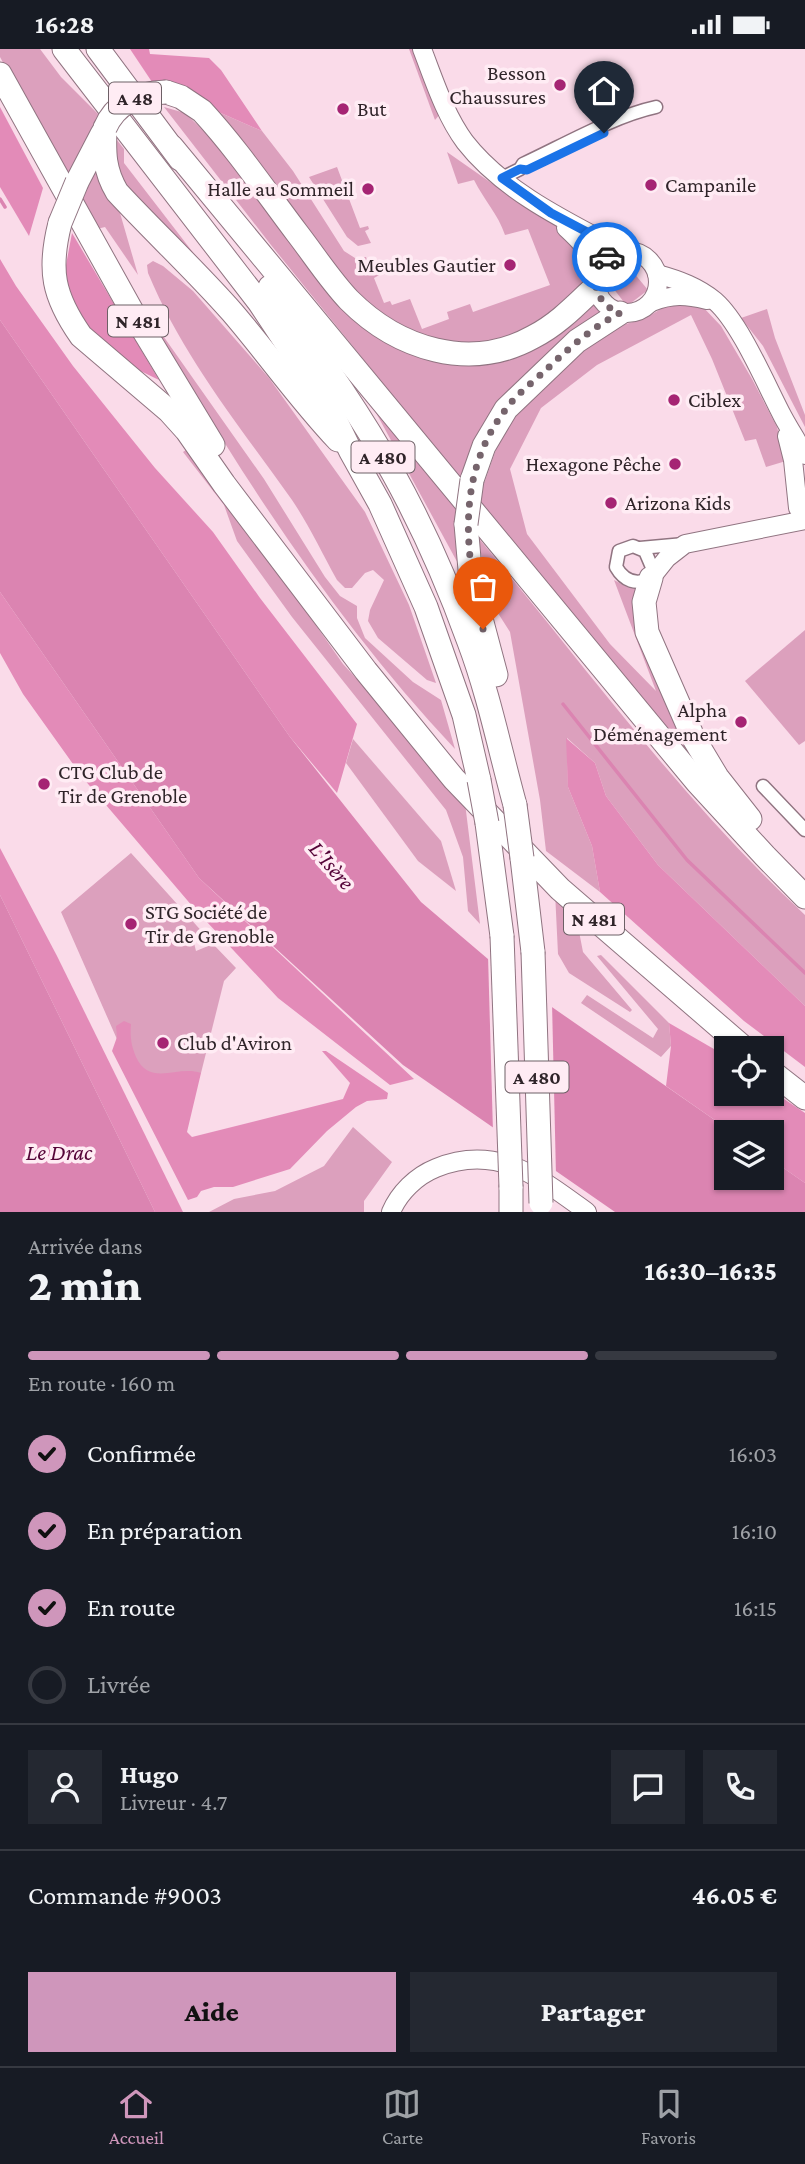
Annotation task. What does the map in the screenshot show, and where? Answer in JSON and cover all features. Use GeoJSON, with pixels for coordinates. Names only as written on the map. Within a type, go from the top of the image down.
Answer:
{"type":"FeatureCollection","features":[{"type":"Feature","properties":{"kind":"highway","name":"A 480"},"geometry":{"type":"LineString","coordinates":[[64,49],[259,302],[330,409],[380,504],[426,607],[464,715],[487,823],[502,936],[511,1212]]}},
{"type":"Feature","properties":{"kind":"highway","name":"A 48"},"geometry":{"type":"LineString","coordinates":[[98,49],[172,147]]}},
{"type":"Feature","properties":{"kind":"highway","name":"N 481"},"geometry":{"type":"LineString","coordinates":[[0,74],[133,313],[285,563],[366,671],[454,779],[559,889],[730,1036]]}},
{"type":"Feature","properties":{"kind":"highway"},"geometry":{"type":"LineString","coordinates":[[285,563],[187,431],[160,404],[94,348],[70,321],[57,293],[53,274],[54,246],[60,223],[110,116],[125,103],[145,94],[166,92],[193,103],[348,299],[386,330],[421,347],[459,354],[481,354],[535,337],[572,310],[596,279]]}},
{"type":"Feature","properties":{"kind":"highway"},"geometry":{"type":"LineString","coordinates":[[105,128],[103,157],[109,179],[117,191],[229,309],[267,353],[309,409],[351,453]]}},
{"type":"Feature","properties":{"kind":"highway","name":"A 480"},"geometry":{"type":"LineString","coordinates":[[172,147],[340,386],[393,473],[431,548],[470,642],[514,805],[522,858],[533,952],[541,1208]]}},
{"type":"Feature","properties":{"kind":"highway"},"geometry":{"type":"LineString","coordinates":[[172,147],[697,782],[805,897]]}},
{"type":"Feature","properties":{"kind":"highway"},"geometry":{"type":"LineString","coordinates":[[514,805],[514,741],[471,581],[467,524],[472,481],[484,446],[506,409],[577,341],[620,313]]}},
{"type":"Feature","properties":{"kind":"highway"},"geometry":{"type":"LineString","coordinates":[[653,575],[644,602],[644,622],[693,737],[717,778],[772,847],[805,881]]}},
{"type":"Feature","properties":{"kind":"highway"},"geometry":{"type":"LineString","coordinates":[[784,1081],[805,1098]]}},
{"type":"Feature","properties":{"kind":"street"},"geometry":{"type":"LineString","coordinates":[[422,49],[436,86],[466,143],[502,178],[551,213],[584,244],[604,304],[620,313],[638,312],[667,296],[680,295],[713,301]]}},
{"type":"Feature","properties":{"kind":"street"},"geometry":{"type":"LineString","coordinates":[[502,178],[520,169],[523,164],[602,127],[656,107],[646,115],[527,170],[520,169]]}},
{"type":"Feature","properties":{"kind":"street"},"geometry":{"type":"LineString","coordinates":[[551,213],[623,251]]}},
{"type":"Feature","properties":{"kind":"street"},"geometry":{"type":"LineString","coordinates":[[596,279],[607,258],[623,251],[632,251],[648,259],[657,274],[658,284],[652,302]]}},
{"type":"Feature","properties":{"kind":"street"},"geometry":{"type":"LineString","coordinates":[[657,274],[699,289],[733,324],[805,455]]}},
{"type":"Feature","properties":{"kind":"street"},"geometry":{"type":"LineString","coordinates":[[684,544],[644,582],[629,580],[616,567],[620,551],[627,547],[684,544],[805,519],[798,508],[793,460],[784,418]]}},
{"type":"Feature","properties":{"kind":"street"},"geometry":{"type":"LineString","coordinates":[[640,548],[649,557],[653,575]]}},
{"type":"Feature","properties":{"kind":"street"},"geometry":{"type":"LineString","coordinates":[[763,786],[805,830]]}},
{"type":"Feature","properties":{"kind":"street"},"geometry":{"type":"LineString","coordinates":[[391,1212],[408,1187],[426,1172],[452,1161],[478,1159],[513,1165],[529,1172],[587,1212]]}},
{"type":"Feature","properties":{"kind":"shaded area"},"geometry":{"type":"Polygon","coordinates":[[[0,49],[40,49],[61,77],[99,115],[67,179],[0,57],[0,49]]]}},
{"type":"Feature","properties":{"kind":"shaded area"},"geometry":{"type":"Polygon","coordinates":[[[130,49],[149,49],[150,54],[209,58],[221,70],[262,131],[214,110],[200,96],[185,87],[152,82],[130,49]]]}},
{"type":"Feature","properties":{"kind":"shaded area"},"geometry":{"type":"Polygon","coordinates":[[[409,49],[414,49],[440,114],[435,120],[409,49]]]}},
{"type":"Feature","properties":{"kind":"shaded area"},"geometry":{"type":"Polygon","coordinates":[[[0,107],[43,188],[29,236],[0,187],[0,107]]]}},
{"type":"Feature","properties":{"kind":"shaded area"},"geometry":{"type":"Polygon","coordinates":[[[164,107],[185,113],[210,137],[322,278],[385,339],[421,357],[434,361],[490,361],[592,300],[606,315],[536,370],[465,485],[271,245],[164,107]]]}},
{"type":"Feature","properties":{"kind":"shaded area"},"geometry":{"type":"Polygon","coordinates":[[[214,110],[262,131],[293,171],[344,251],[355,258],[366,257],[370,268],[378,265],[381,274],[374,278],[384,303],[390,301],[392,305],[410,299],[422,329],[449,319],[447,312],[470,304],[473,312],[550,285],[528,229],[505,235],[499,220],[474,180],[458,184],[447,152],[537,215],[552,222],[567,235],[587,261],[589,277],[580,294],[518,338],[496,344],[433,345],[362,304],[214,110]]]}},
{"type":"Feature","properties":{"kind":"shaded area"},"geometry":{"type":"Polygon","coordinates":[[[113,135],[124,149],[124,163],[215,281],[117,180],[113,135]]]}},
{"type":"Feature","properties":{"kind":"shaded area"},"geometry":{"type":"Polygon","coordinates":[[[94,166],[104,190],[120,213],[138,275],[105,227],[97,229],[79,199],[94,166]]]}},
{"type":"Feature","properties":{"kind":"shaded area"},"geometry":{"type":"Polygon","coordinates":[[[337,167],[360,228],[368,226],[369,229],[365,231],[371,243],[358,246],[347,237],[309,177],[337,167]]]}},
{"type":"Feature","properties":{"kind":"shaded area"},"geometry":{"type":"Polygon","coordinates":[[[72,233],[159,380],[114,358],[73,312],[63,281],[72,233]]]}},
{"type":"Feature","properties":{"kind":"shaded area"},"geometry":{"type":"Polygon","coordinates":[[[0,259],[73,366],[155,468],[213,532],[357,724],[337,793],[290,737],[0,320],[0,259]]]}},
{"type":"Feature","properties":{"kind":"shaded area"},"geometry":{"type":"Polygon","coordinates":[[[623,260],[648,290],[627,306],[606,279],[623,260]]]}},
{"type":"Feature","properties":{"kind":"shaded area"},"geometry":{"type":"Polygon","coordinates":[[[153,261],[193,291],[269,378],[365,512],[409,605],[436,683],[427,680],[378,638],[368,621],[370,610],[384,580],[373,570],[365,573],[352,588],[345,588],[337,580],[298,510],[214,391],[178,334],[148,273],[147,265],[153,261]]]}},
{"type":"Feature","properties":{"kind":"shaded area"},"geometry":{"type":"Polygon","coordinates":[[[680,302],[702,306],[721,326],[777,427],[786,461],[766,467],[756,439],[745,441],[691,315],[597,365],[541,408],[510,469],[527,534],[610,644],[656,691],[614,580],[629,588],[642,589],[708,777],[677,744],[478,501],[500,438],[524,405],[593,343],[622,325],[644,319],[664,307],[680,302]]]}},
{"type":"Feature","properties":{"kind":"shaded area"},"geometry":{"type":"Polygon","coordinates":[[[767,309],[775,338],[805,415],[805,427],[763,346],[741,318],[767,309]]]}},
{"type":"Feature","properties":{"kind":"shaded area"},"geometry":{"type":"Polygon","coordinates":[[[147,313],[264,479],[325,577],[340,596],[357,606],[357,618],[365,638],[413,682],[441,700],[455,749],[410,699],[327,595],[251,485],[147,313]]]}},
{"type":"Feature","properties":{"kind":"shaded area"},"geometry":{"type":"Polygon","coordinates":[[[362,387],[460,511],[467,580],[362,387]]]}},
{"type":"Feature","properties":{"kind":"shaded area"},"geometry":{"type":"Polygon","coordinates":[[[189,448],[343,664],[464,795],[480,924],[468,911],[463,857],[446,810],[292,617],[237,541],[224,505],[183,452],[189,448]]]}},
{"type":"Feature","properties":{"kind":"shaded area"},"geometry":{"type":"Polygon","coordinates":[[[476,535],[675,778],[717,826],[805,915],[805,1006],[658,865],[606,796],[595,763],[567,738],[568,787],[592,846],[600,892],[546,851],[540,800],[510,632],[496,610],[476,535]]]}},
{"type":"Feature","properties":{"kind":"shaded area"},"geometry":{"type":"Polygon","coordinates":[[[0,592],[199,878],[414,1079],[390,1085],[278,998],[193,907],[83,778],[23,694],[0,653],[0,592]]]}},
{"type":"Feature","properties":{"kind":"shaded area"},"geometry":{"type":"Polygon","coordinates":[[[805,630],[805,741],[799,745],[745,681],[805,630]]]}},
{"type":"Feature","properties":{"kind":"shaded area"},"geometry":{"type":"Polygon","coordinates":[[[566,738],[595,763],[606,796],[658,865],[805,1006],[805,1067],[784,1051],[784,1036],[764,1036],[744,1021],[600,892],[592,846],[568,787],[566,738]]]}},
{"type":"Feature","properties":{"kind":"shaded area"},"geometry":{"type":"Polygon","coordinates":[[[353,739],[441,841],[456,891],[418,861],[346,763],[353,739]]]}},
{"type":"Feature","properties":{"kind":"shaded area"},"geometry":{"type":"Polygon","coordinates":[[[0,848],[57,956],[183,1212],[155,1212],[0,895],[0,848]]]}},
{"type":"Feature","properties":{"kind":"shaded area"},"geometry":{"type":"Polygon","coordinates":[[[131,853],[206,936],[194,943],[196,951],[213,944],[236,968],[224,981],[201,1073],[142,1096],[61,912],[131,853]]]}},
{"type":"Feature","properties":{"kind":"shaded area"},"geometry":{"type":"Polygon","coordinates":[[[555,892],[576,916],[583,952],[632,1010],[630,1012],[569,973],[558,954],[555,892]]]}},
{"type":"Feature","properties":{"kind":"shaded area"},"geometry":{"type":"Polygon","coordinates":[[[601,955],[669,1023],[671,1046],[661,1057],[581,1003],[587,995],[653,1038],[658,1029],[597,956],[601,955]]]}},
{"type":"Feature","properties":{"kind":"shaded area"},"geometry":{"type":"Polygon","coordinates":[[[124,1021],[131,1024],[131,1041],[136,1057],[149,1071],[201,1073],[187,1132],[192,1137],[343,1099],[350,1083],[322,1051],[326,1051],[388,1093],[387,1099],[367,1101],[356,1107],[327,1131],[290,1169],[233,1187],[214,1187],[201,1191],[197,1197],[188,1200],[112,1051],[117,1037],[116,1026],[124,1021]]]}},
{"type":"Feature","properties":{"kind":"shaded area"},"geometry":{"type":"Polygon","coordinates":[[[669,1023],[714,1049],[714,1106],[784,1106],[784,1099],[805,1113],[805,1183],[784,1168],[784,1120],[715,1120],[666,1086],[671,1046],[669,1023]]]}},
{"type":"Feature","properties":{"kind":"shaded area"},"geometry":{"type":"Polygon","coordinates":[[[353,1127],[392,1162],[364,1201],[364,1212],[209,1212],[234,1199],[275,1191],[324,1166],[353,1127]]]}},
{"type":"Feature","properties":{"kind":"water","name":"L'Isère"},"geometry":{"type":"Polygon","coordinates":[[[0,320],[290,737],[421,902],[495,965],[715,1120],[714,1190],[784,1190],[784,1168],[805,1183],[805,1212],[615,1212],[403,1065],[199,878],[0,592],[0,320]]]}},
{"type":"Feature","properties":{"kind":"water","name":"Le Drac"},"geometry":{"type":"Polygon","coordinates":[[[0,895],[155,1212],[0,1212],[0,895]]]}},
{"type":"Feature","properties":{"kind":"pier"},"geometry":{"type":"Polygon","coordinates":[[[488,955],[552,1003],[556,1175],[493,1132],[488,955]]]}},
{"type":"Feature","properties":{"kind":"waterway"},"geometry":{"type":"LineString","coordinates":[[0,199],[5,207]]}},
{"type":"Feature","properties":{"kind":"waterway"},"geometry":{"type":"LineString","coordinates":[[563,704],[687,860],[805,973]]}},
{"type":"Feature","properties":{"kind":"way so far"},"geometry":{"type":"LineString","coordinates":[[483,629],[471,581],[467,524],[472,481],[484,446],[506,409],[577,341],[620,313],[604,304],[595,287],[597,271],[607,257]]}},
{"type":"Feature","properties":{"kind":"place","name":"Besson Chaussures"},"geometry":{"type":"Point","coordinates":[560,85]}},
{"type":"Feature","properties":{"kind":"place","name":"But"},"geometry":{"type":"Point","coordinates":[343,109]}},
{"type":"Feature","properties":{"kind":"place","name":"Campanile"},"geometry":{"type":"Point","coordinates":[651,185]}},
{"type":"Feature","properties":{"kind":"place","name":"Halle au Sommeil"},"geometry":{"type":"Point","coordinates":[368,189]}},
{"type":"Feature","properties":{"kind":"place","name":"Meubles Gautier"},"geometry":{"type":"Point","coordinates":[510,265]}},
{"type":"Feature","properties":{"kind":"place","name":"Ciblex"},"geometry":{"type":"Point","coordinates":[674,400]}},
{"type":"Feature","properties":{"kind":"place","name":"Hexagone Pêche"},"geometry":{"type":"Point","coordinates":[675,464]}},
{"type":"Feature","properties":{"kind":"place","name":"Arizona Kids"},"geometry":{"type":"Point","coordinates":[611,503]}},
{"type":"Feature","properties":{"kind":"place","name":"Alpha Déménagement"},"geometry":{"type":"Point","coordinates":[741,722]}},
{"type":"Feature","properties":{"kind":"place","name":"CTG Club de Tir de Grenoble"},"geometry":{"type":"Point","coordinates":[44,784]}},
{"type":"Feature","properties":{"kind":"place","name":"STG Société de Tir de Grenoble"},"geometry":{"type":"Point","coordinates":[131,924]}},
{"type":"Feature","properties":{"kind":"place","name":"Club d'Aviron"},"geometry":{"type":"Point","coordinates":[163,1043]}},
{"type":"Feature","properties":{"kind":"route"},"geometry":{"type":"LineString","coordinates":[[604,133],[527,170],[520,169],[502,178],[531,201],[623,251],[607,257]]}}]}
